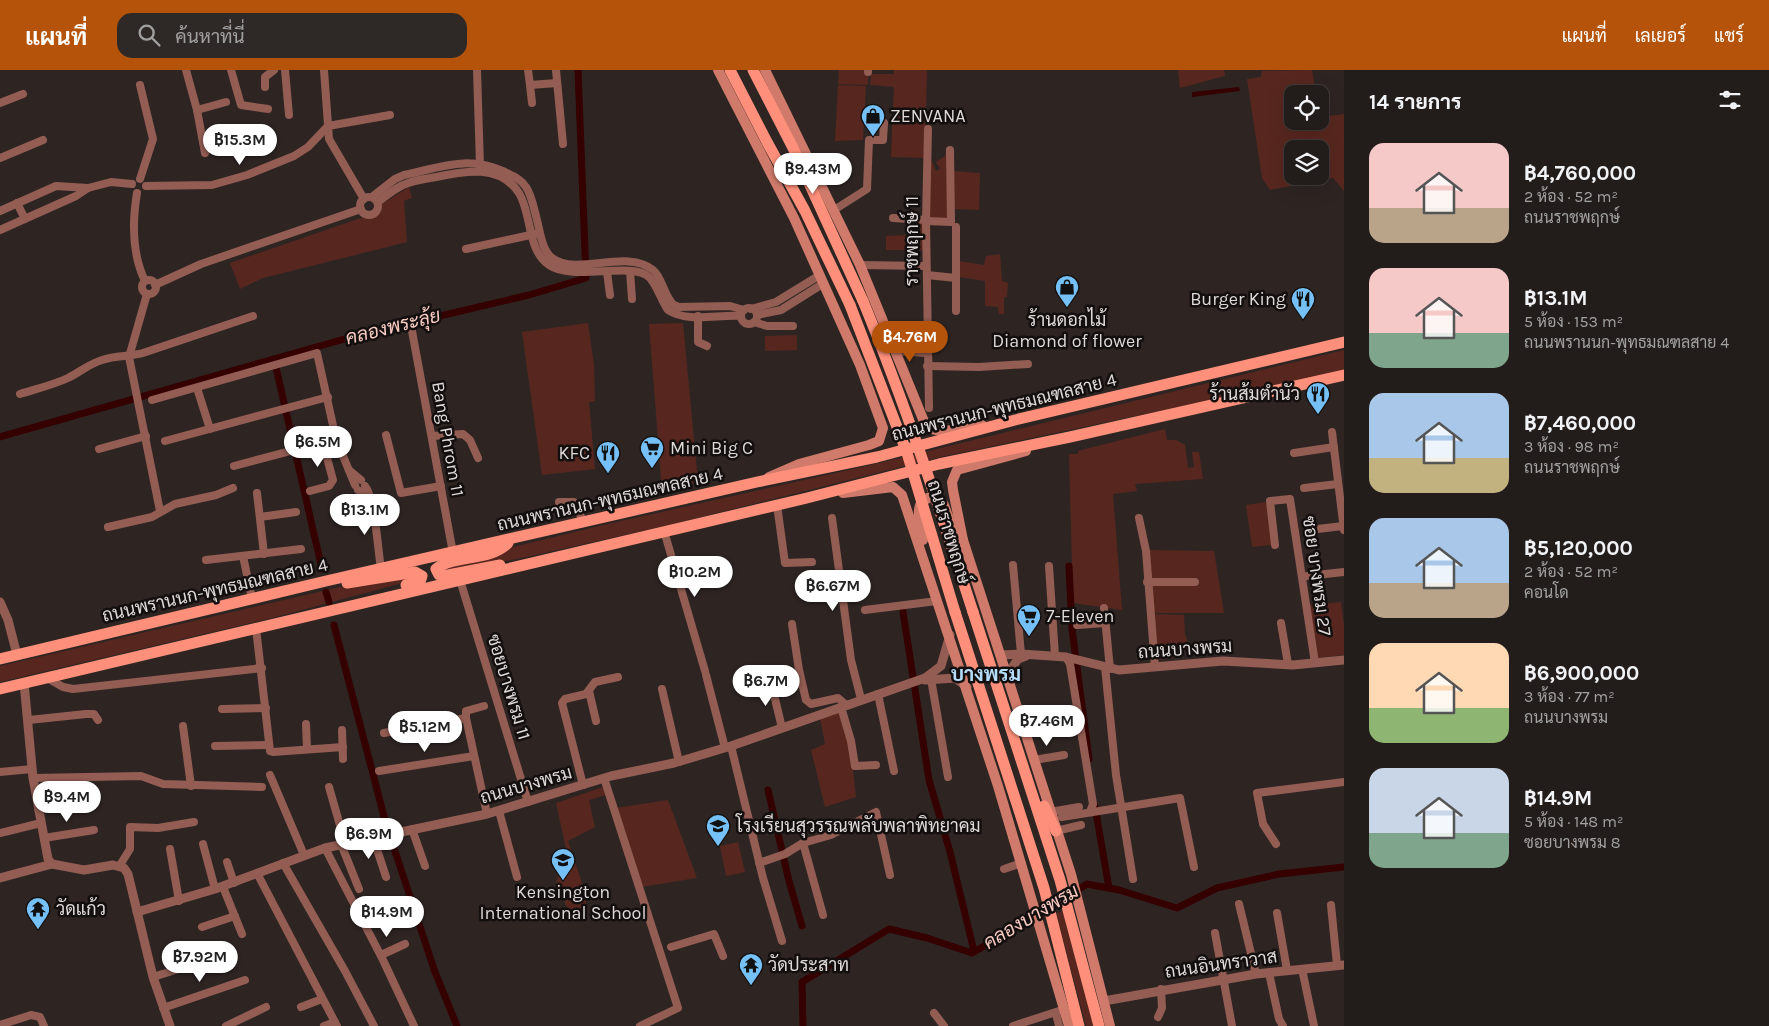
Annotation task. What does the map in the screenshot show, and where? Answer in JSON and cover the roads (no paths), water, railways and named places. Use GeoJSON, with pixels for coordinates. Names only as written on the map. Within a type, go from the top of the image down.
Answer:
{"type":"FeatureCollection","features":[{"type":"Feature","properties":{"kind":"main road"},"geometry":{"type":"LineString","coordinates":[[718,70],[822,279],[885,416],[899,422],[908,418],[912,409],[895,353]]}},
{"type":"Feature","properties":{"kind":"main road","name":"ถนนราชพฤกษ์"},"geometry":{"type":"LineString","coordinates":[[729,70],[805,211],[850,305],[907,453],[955,612],[1044,888],[1079,1026]]}},
{"type":"Feature","properties":{"kind":"main road","name":"ถนนราชพฤกษ์"},"geometry":{"type":"LineString","coordinates":[[753,70],[793,148],[863,301],[896,380],[922,453],[1060,880],[1076,934],[1099,1026]]}},
{"type":"Feature","properties":{"kind":"main road"},"geometry":{"type":"LineString","coordinates":[[765,70],[860,265],[927,428],[941,431],[1015,420]]}},
{"type":"Feature","properties":{"kind":"main road","name":"ถนนพรานนก-พุทธมณฑลสาย 4"},"geometry":{"type":"LineString","coordinates":[[0,659],[757,482],[877,457],[1015,420],[1344,342]]}},
{"type":"Feature","properties":{"kind":"main road"},"geometry":{"type":"LineString","coordinates":[[757,482],[787,468],[879,441],[883,428],[860,364]]}},
{"type":"Feature","properties":{"kind":"main road"},"geometry":{"type":"LineString","coordinates":[[0,689],[807,498],[930,466],[1070,437],[1344,375]]}},
{"type":"Feature","properties":{"kind":"main road","name":"ถนนราชพฤกษ์"},"geometry":{"type":"LineString","coordinates":[[1070,437],[957,470],[952,482],[962,540],[1078,899],[1110,1026]]}},
{"type":"Feature","properties":{"kind":"main road","name":"ถนนราชพฤกษ์"},"geometry":{"type":"LineString","coordinates":[[807,498],[893,487],[902,495],[950,635],[1008,815],[1042,929],[1061,1011],[1069,1026]]}},
{"type":"Feature","properties":{"kind":"main road"},"geometry":{"type":"LineString","coordinates":[[921,551],[923,539],[918,512],[922,501],[930,497],[942,501],[953,530],[962,540]]}},
{"type":"Feature","properties":{"kind":"main road"},"geometry":{"type":"LineString","coordinates":[[511,540],[499,550],[438,567],[437,573],[443,576],[490,566],[519,566]]}},
{"type":"Feature","properties":{"kind":"main road"},"geometry":{"type":"LineString","coordinates":[[330,581],[350,583],[415,572],[422,576],[420,582],[364,597],[345,607]]}},
{"type":"Feature","properties":{"kind":"main road"},"geometry":{"type":"LineString","coordinates":[[1019,754],[1027,762],[1056,831]]}},
{"type":"Feature","properties":{"kind":"street"},"geometry":{"type":"LineString","coordinates":[[186,70],[197,110],[205,153]]}},
{"type":"Feature","properties":{"kind":"street"},"geometry":{"type":"LineString","coordinates":[[231,70],[240,105],[268,109]]}},
{"type":"Feature","properties":{"kind":"street"},"geometry":{"type":"LineString","coordinates":[[265,87],[265,77],[274,70]]}},
{"type":"Feature","properties":{"kind":"street"},"geometry":{"type":"LineString","coordinates":[[284,70],[289,115]]}},
{"type":"Feature","properties":{"kind":"street"},"geometry":{"type":"LineString","coordinates":[[324,70],[330,139],[364,199]]}},
{"type":"Feature","properties":{"kind":"street"},"geometry":{"type":"LineString","coordinates":[[477,70],[480,166]]}},
{"type":"Feature","properties":{"kind":"street"},"geometry":{"type":"LineString","coordinates":[[528,70],[532,103]]}},
{"type":"Feature","properties":{"kind":"street"},"geometry":{"type":"LineString","coordinates":[[556,70],[564,144]]}},
{"type":"Feature","properties":{"kind":"street"},"geometry":{"type":"LineString","coordinates":[[530,85],[557,83]]}},
{"type":"Feature","properties":{"kind":"street"},"geometry":{"type":"LineString","coordinates":[[140,85],[153,139],[140,179]]}},
{"type":"Feature","properties":{"kind":"street"},"geometry":{"type":"LineString","coordinates":[[0,103],[23,94]]}},
{"type":"Feature","properties":{"kind":"street"},"geometry":{"type":"LineString","coordinates":[[197,110],[226,102]]}},
{"type":"Feature","properties":{"kind":"street"},"geometry":{"type":"LineString","coordinates":[[146,186],[212,185],[247,175],[294,156],[308,147],[328,126],[390,115]]}},
{"type":"Feature","properties":{"kind":"street"},"geometry":{"type":"LineString","coordinates":[[834,210],[867,189],[869,140],[883,140],[884,123]]}},
{"type":"Feature","properties":{"kind":"street","name":"ราชพฤกษ์ 11"},"geometry":{"type":"LineString","coordinates":[[928,129],[926,266],[929,408]]}},
{"type":"Feature","properties":{"kind":"street"},"geometry":{"type":"LineString","coordinates":[[203,142],[228,137]]}},
{"type":"Feature","properties":{"kind":"street"},"geometry":{"type":"LineString","coordinates":[[0,158],[43,140]]}},
{"type":"Feature","properties":{"kind":"street"},"geometry":{"type":"LineString","coordinates":[[893,218],[951,222],[950,150]]}},
{"type":"Feature","properties":{"kind":"street"},"geometry":{"type":"LineString","coordinates":[[375,200],[395,179],[404,175],[468,162],[480,166],[513,185],[525,206],[536,234],[538,252],[548,265],[558,270],[630,262],[642,264],[654,270],[672,303],[680,307],[730,306],[749,314],[767,326],[793,326]]}},
{"type":"Feature","properties":{"kind":"street"},"geometry":{"type":"LineString","coordinates":[[140,179],[146,186]]}},
{"type":"Feature","properties":{"kind":"street"},"geometry":{"type":"LineString","coordinates":[[137,193],[133,190],[132,184],[134,180],[140,179]]}},
{"type":"Feature","properties":{"kind":"street"},"geometry":{"type":"LineString","coordinates":[[0,211],[56,186],[88,188],[111,182],[132,184]]}},
{"type":"Feature","properties":{"kind":"street"},"geometry":{"type":"LineString","coordinates":[[137,193],[143,192],[146,186]]}},
{"type":"Feature","properties":{"kind":"street"},"geometry":{"type":"LineString","coordinates":[[0,230],[76,196],[88,188]]}},
{"type":"Feature","properties":{"kind":"street"},"geometry":{"type":"LineString","coordinates":[[137,193],[133,225],[138,267],[145,281]]}},
{"type":"Feature","properties":{"kind":"street"},"geometry":{"type":"LineString","coordinates":[[364,199],[375,200]]}},
{"type":"Feature","properties":{"kind":"street"},"geometry":{"type":"LineString","coordinates":[[364,199],[361,203],[361,209],[366,215],[373,214],[378,209],[375,200]]}},
{"type":"Feature","properties":{"kind":"street"},"geometry":{"type":"LineString","coordinates":[[17,203],[25,219]]}},
{"type":"Feature","properties":{"kind":"street"},"geometry":{"type":"LineString","coordinates":[[155,285],[201,264],[361,209]]}},
{"type":"Feature","properties":{"kind":"street"},"geometry":{"type":"LineString","coordinates":[[956,227],[956,311]]}},
{"type":"Feature","properties":{"kind":"street"},"geometry":{"type":"LineString","coordinates":[[466,249],[536,234]]}},
{"type":"Feature","properties":{"kind":"street"},"geometry":{"type":"LineString","coordinates":[[860,265],[926,266]]}},
{"type":"Feature","properties":{"kind":"street"},"geometry":{"type":"LineString","coordinates":[[592,267],[608,272],[630,271],[645,274],[650,278],[668,310],[679,315],[688,316],[749,314],[781,310],[822,279]]}},
{"type":"Feature","properties":{"kind":"street"},"geometry":{"type":"LineString","coordinates":[[630,271],[632,299]]}},
{"type":"Feature","properties":{"kind":"street"},"geometry":{"type":"LineString","coordinates":[[608,272],[610,295]]}},
{"type":"Feature","properties":{"kind":"street"},"geometry":{"type":"LineString","coordinates":[[927,275],[956,278]]}},
{"type":"Feature","properties":{"kind":"street"},"geometry":{"type":"LineString","coordinates":[[145,281],[151,280],[155,285],[154,292],[147,294]]}},
{"type":"Feature","properties":{"kind":"street"},"geometry":{"type":"LineString","coordinates":[[145,281],[142,287],[147,294]]}},
{"type":"Feature","properties":{"kind":"street"},"geometry":{"type":"LineString","coordinates":[[147,294],[129,357],[160,511]]}},
{"type":"Feature","properties":{"kind":"street"},"geometry":{"type":"LineString","coordinates":[[687,307],[688,316]]}},
{"type":"Feature","properties":{"kind":"street"},"geometry":{"type":"LineString","coordinates":[[20,394],[67,379],[87,366],[101,360],[121,354],[129,357],[253,316]]}},
{"type":"Feature","properties":{"kind":"street"},"geometry":{"type":"LineString","coordinates":[[698,316],[698,342],[707,346]]}},
{"type":"Feature","properties":{"kind":"street","name":"Bang Phrom 11"},"geometry":{"type":"LineString","coordinates":[[412,331],[453,553]]}},
{"type":"Feature","properties":{"kind":"street"},"geometry":{"type":"LineString","coordinates":[[895,353],[927,353]]}},
{"type":"Feature","properties":{"kind":"street"},"geometry":{"type":"LineString","coordinates":[[152,400],[317,354],[336,439],[350,470],[360,485],[368,490],[381,569]]}},
{"type":"Feature","properties":{"kind":"street"},"geometry":{"type":"LineString","coordinates":[[927,366],[979,367],[1028,364]]}},
{"type":"Feature","properties":{"kind":"street"},"geometry":{"type":"LineString","coordinates":[[197,388],[210,429]]}},
{"type":"Feature","properties":{"kind":"street"},"geometry":{"type":"LineString","coordinates":[[165,441],[328,397]]}},
{"type":"Feature","properties":{"kind":"street"},"geometry":{"type":"LineString","coordinates":[[1309,530],[1344,528],[1332,432]]}},
{"type":"Feature","properties":{"kind":"street"},"geometry":{"type":"LineString","coordinates":[[432,436],[463,434],[470,440],[478,458]]}},
{"type":"Feature","properties":{"kind":"street"},"geometry":{"type":"LineString","coordinates":[[386,435],[401,494],[441,486]]}},
{"type":"Feature","properties":{"kind":"street"},"geometry":{"type":"LineString","coordinates":[[99,449],[146,436]]}},
{"type":"Feature","properties":{"kind":"street"},"geometry":{"type":"LineString","coordinates":[[234,466],[336,439]]}},
{"type":"Feature","properties":{"kind":"street"},"geometry":{"type":"LineString","coordinates":[[310,491],[329,486],[333,480],[323,443]]}},
{"type":"Feature","properties":{"kind":"street"},"geometry":{"type":"LineString","coordinates":[[1294,453],[1334,447]]}},
{"type":"Feature","properties":{"kind":"street"},"geometry":{"type":"LineString","coordinates":[[1304,488],[1338,484]]}},
{"type":"Feature","properties":{"kind":"street"},"geometry":{"type":"LineString","coordinates":[[108,527],[152,517],[175,504],[216,495],[233,488]]}},
{"type":"Feature","properties":{"kind":"street"},"geometry":{"type":"LineString","coordinates":[[257,492],[264,554]]}},
{"type":"Feature","properties":{"kind":"street","name":"ซอย บางพรม 27"},"geometry":{"type":"LineString","coordinates":[[1275,545],[1270,501],[1290,499],[1315,663]]}},
{"type":"Feature","properties":{"kind":"street"},"geometry":{"type":"LineString","coordinates":[[559,502],[574,502],[584,523]]}},
{"type":"Feature","properties":{"kind":"street"},"geometry":{"type":"LineString","coordinates":[[777,505],[785,564],[812,562]]}},
{"type":"Feature","properties":{"kind":"street"},"geometry":{"type":"LineString","coordinates":[[260,517],[296,512]]}},
{"type":"Feature","properties":{"kind":"street"},"geometry":{"type":"LineString","coordinates":[[832,518],[851,660],[861,699]]}},
{"type":"Feature","properties":{"kind":"street"},"geometry":{"type":"LineString","coordinates":[[1139,518],[1146,551],[1155,667]]}},
{"type":"Feature","properties":{"kind":"street"},"geometry":{"type":"LineString","coordinates":[[664,531],[728,747],[782,941]]}},
{"type":"Feature","properties":{"kind":"street"},"geometry":{"type":"LineString","coordinates":[[206,560],[301,549]]}},
{"type":"Feature","properties":{"kind":"street"},"geometry":{"type":"LineString","coordinates":[[243,556],[252,599]]}},
{"type":"Feature","properties":{"kind":"street"},"geometry":{"type":"LineString","coordinates":[[1007,675],[1018,659],[1025,655],[1013,565]]}},
{"type":"Feature","properties":{"kind":"street"},"geometry":{"type":"LineString","coordinates":[[1049,566],[1055,656]]}},
{"type":"Feature","properties":{"kind":"street"},"geometry":{"type":"LineString","coordinates":[[1307,576],[1344,572]]}},
{"type":"Feature","properties":{"kind":"street","name":"ซอยบางพรม 11"},"geometry":{"type":"LineString","coordinates":[[460,580],[528,802]]}},
{"type":"Feature","properties":{"kind":"street"},"geometry":{"type":"LineString","coordinates":[[1147,582],[1195,582]]}},
{"type":"Feature","properties":{"kind":"street"},"geometry":{"type":"LineString","coordinates":[[865,610],[937,601]]}},
{"type":"Feature","properties":{"kind":"street"},"geometry":{"type":"LineString","coordinates":[[0,602],[4,620],[17,655]]}},
{"type":"Feature","properties":{"kind":"street"},"geometry":{"type":"LineString","coordinates":[[1104,608],[1121,808],[1133,878]]}},
{"type":"Feature","properties":{"kind":"street"},"geometry":{"type":"LineString","coordinates":[[1077,626],[1105,623]]}},
{"type":"Feature","properties":{"kind":"street"},"geometry":{"type":"LineString","coordinates":[[1281,623],[1288,664]]}},
{"type":"Feature","properties":{"kind":"street"},"geometry":{"type":"LineString","coordinates":[[792,624],[798,670],[806,700],[810,704],[838,698],[843,706],[851,741],[854,766],[876,766]]}},
{"type":"Feature","properties":{"kind":"street"},"geometry":{"type":"LineString","coordinates":[[256,628],[262,668],[268,745],[273,752],[307,748],[343,747]]}},
{"type":"Feature","properties":{"kind":"street","name":"ถนนบางพรม"},"geometry":{"type":"LineString","coordinates":[[916,682],[941,666],[950,635]]}},
{"type":"Feature","properties":{"kind":"street","name":"ถนนบางพรม"},"geometry":{"type":"LineString","coordinates":[[1000,655],[1067,657],[1108,668],[1155,667],[1223,661],[1288,664],[1344,660]]}},
{"type":"Feature","properties":{"kind":"street"},"geometry":{"type":"LineString","coordinates":[[1067,657],[1070,664],[1093,812]]}},
{"type":"Feature","properties":{"kind":"street"},"geometry":{"type":"LineString","coordinates":[[48,678],[63,687],[73,689],[262,668]]}},
{"type":"Feature","properties":{"kind":"street"},"geometry":{"type":"LineString","coordinates":[[583,785],[562,703],[565,699],[586,694],[595,682],[618,678]]}},
{"type":"Feature","properties":{"kind":"street","name":"ถนนบางพรม"},"geometry":{"type":"LineString","coordinates":[[137,912],[234,883],[304,854],[325,848],[487,814],[604,778],[679,762],[916,682],[955,678],[967,687]]}},
{"type":"Feature","properties":{"kind":"street"},"geometry":{"type":"LineString","coordinates":[[931,679],[948,777]]}},
{"type":"Feature","properties":{"kind":"street"},"geometry":{"type":"LineString","coordinates":[[772,682],[782,728]]}},
{"type":"Feature","properties":{"kind":"street"},"geometry":{"type":"LineString","coordinates":[[24,684],[29,720],[32,773],[48,859],[52,864]]}},
{"type":"Feature","properties":{"kind":"street"},"geometry":{"type":"LineString","coordinates":[[662,689],[679,762]]}},
{"type":"Feature","properties":{"kind":"street"},"geometry":{"type":"LineString","coordinates":[[589,691],[596,721]]}},
{"type":"Feature","properties":{"kind":"street"},"geometry":{"type":"LineString","coordinates":[[878,694],[894,771]]}},
{"type":"Feature","properties":{"kind":"street"},"geometry":{"type":"LineString","coordinates":[[484,706],[469,709],[466,711],[466,718],[487,814]]}},
{"type":"Feature","properties":{"kind":"street"},"geometry":{"type":"LineString","coordinates":[[222,709],[266,708]]}},
{"type":"Feature","properties":{"kind":"street"},"geometry":{"type":"LineString","coordinates":[[29,720],[86,714],[94,714],[98,720]]}},
{"type":"Feature","properties":{"kind":"street"},"geometry":{"type":"LineString","coordinates":[[384,733],[466,718]]}},
{"type":"Feature","properties":{"kind":"street"},"geometry":{"type":"LineString","coordinates":[[306,724],[307,748]]}},
{"type":"Feature","properties":{"kind":"street"},"geometry":{"type":"LineString","coordinates":[[183,726],[191,786]]}},
{"type":"Feature","properties":{"kind":"street"},"geometry":{"type":"LineString","coordinates":[[342,730],[343,760]]}},
{"type":"Feature","properties":{"kind":"street"},"geometry":{"type":"LineString","coordinates":[[215,746],[268,745]]}},
{"type":"Feature","properties":{"kind":"street"},"geometry":{"type":"LineString","coordinates":[[1034,760],[1064,755]]}},
{"type":"Feature","properties":{"kind":"street"},"geometry":{"type":"LineString","coordinates":[[379,771],[474,756]]}},
{"type":"Feature","properties":{"kind":"street"},"geometry":{"type":"LineString","coordinates":[[0,772],[141,776],[158,784],[262,787]]}},
{"type":"Feature","properties":{"kind":"street"},"geometry":{"type":"LineString","coordinates":[[270,775],[304,854]]}},
{"type":"Feature","properties":{"kind":"street"},"geometry":{"type":"LineString","coordinates":[[604,778],[666,949],[678,1008],[640,1026]]}},
{"type":"Feature","properties":{"kind":"street"},"geometry":{"type":"LineString","coordinates":[[1276,844],[1263,824],[1257,793],[1344,782]]}},
{"type":"Feature","properties":{"kind":"street"},"geometry":{"type":"LineString","coordinates":[[329,788],[343,844],[359,889]]}},
{"type":"Feature","properties":{"kind":"street"},"geometry":{"type":"LineString","coordinates":[[1062,817],[1180,798],[1194,868]]}},
{"type":"Feature","properties":{"kind":"street"},"geometry":{"type":"LineString","coordinates":[[38,808],[90,802]]}},
{"type":"Feature","properties":{"kind":"street"},"geometry":{"type":"LineString","coordinates":[[1049,810],[1079,806]]}},
{"type":"Feature","properties":{"kind":"street"},"geometry":{"type":"LineString","coordinates":[[499,811],[516,877]]}},
{"type":"Feature","properties":{"kind":"street"},"geometry":{"type":"LineString","coordinates":[[759,863],[783,855],[803,842],[831,835],[876,812],[890,875]]}},
{"type":"Feature","properties":{"kind":"street"},"geometry":{"type":"LineString","coordinates":[[120,865],[130,849],[130,827],[158,828],[194,822]]}},
{"type":"Feature","properties":{"kind":"street"},"geometry":{"type":"LineString","coordinates":[[0,833],[41,823]]}},
{"type":"Feature","properties":{"kind":"street"},"geometry":{"type":"LineString","coordinates":[[1056,831],[1081,826]]}},
{"type":"Feature","properties":{"kind":"street"},"geometry":{"type":"LineString","coordinates":[[412,829],[425,866]]}},
{"type":"Feature","properties":{"kind":"street"},"geometry":{"type":"LineString","coordinates":[[44,838],[94,830]]}},
{"type":"Feature","properties":{"kind":"street"},"geometry":{"type":"LineString","coordinates":[[373,837],[386,877]]}},
{"type":"Feature","properties":{"kind":"street"},"geometry":{"type":"LineString","coordinates":[[803,842],[823,915]]}},
{"type":"Feature","properties":{"kind":"street"},"geometry":{"type":"LineString","coordinates":[[203,844],[219,888],[235,916],[242,934]]}},
{"type":"Feature","properties":{"kind":"street"},"geometry":{"type":"LineString","coordinates":[[325,848],[381,955],[414,1026]]}},
{"type":"Feature","properties":{"kind":"street"},"geometry":{"type":"LineString","coordinates":[[170,849],[179,901]]}},
{"type":"Feature","properties":{"kind":"street"},"geometry":{"type":"LineString","coordinates":[[227,862],[234,883]]}},
{"type":"Feature","properties":{"kind":"street"},"geometry":{"type":"LineString","coordinates":[[283,863],[374,1026]]}},
{"type":"Feature","properties":{"kind":"street"},"geometry":{"type":"LineString","coordinates":[[1004,869],[1022,863]]}},
{"type":"Feature","properties":{"kind":"street"},"geometry":{"type":"LineString","coordinates":[[0,878],[52,864],[84,870],[120,865]]}},
{"type":"Feature","properties":{"kind":"street"},"geometry":{"type":"LineString","coordinates":[[120,865],[128,874],[153,977],[170,1026]]}},
{"type":"Feature","properties":{"kind":"street"},"geometry":{"type":"LineString","coordinates":[[257,873],[336,1024],[324,1026]]}},
{"type":"Feature","properties":{"kind":"street"},"geometry":{"type":"LineString","coordinates":[[1239,904],[1256,974]]}},
{"type":"Feature","properties":{"kind":"street"},"geometry":{"type":"LineString","coordinates":[[1331,905],[1340,965]]}},
{"type":"Feature","properties":{"kind":"street"},"geometry":{"type":"LineString","coordinates":[[1277,913],[1287,970]]}},
{"type":"Feature","properties":{"kind":"street"},"geometry":{"type":"LineString","coordinates":[[202,927],[235,916]]}},
{"type":"Feature","properties":{"kind":"street"},"geometry":{"type":"LineString","coordinates":[[1215,933],[1232,1026]]}},
{"type":"Feature","properties":{"kind":"street"},"geometry":{"type":"LineString","coordinates":[[666,949],[714,934],[723,956]]}},
{"type":"Feature","properties":{"kind":"street"},"geometry":{"type":"LineString","coordinates":[[381,955],[406,944]]}},
{"type":"Feature","properties":{"kind":"street"},"geometry":{"type":"LineString","coordinates":[[153,977],[204,961]]}},
{"type":"Feature","properties":{"kind":"street","name":"ถนนอินทราวาส"},"geometry":{"type":"LineString","coordinates":[[1104,1001],[1160,989],[1256,974],[1340,965]]}},
{"type":"Feature","properties":{"kind":"street"},"geometry":{"type":"LineString","coordinates":[[1302,969],[1314,1026]]}},
{"type":"Feature","properties":{"kind":"street"},"geometry":{"type":"LineString","coordinates":[[1269,973],[1279,1019],[1283,1026]]}},
{"type":"Feature","properties":{"kind":"street"},"geometry":{"type":"LineString","coordinates":[[163,1008],[245,980]]}},
{"type":"Feature","properties":{"kind":"street"},"geometry":{"type":"LineString","coordinates":[[1158,1017],[1162,1004],[1160,989]]}},
{"type":"Feature","properties":{"kind":"street"},"geometry":{"type":"LineString","coordinates":[[301,1007],[322,999]]}},
{"type":"Feature","properties":{"kind":"street"},"geometry":{"type":"LineString","coordinates":[[226,1026],[266,1007]]}},
{"type":"Feature","properties":{"kind":"street"},"geometry":{"type":"LineString","coordinates":[[1012,1026],[1061,1011],[1059,1026]]}},
{"type":"Feature","properties":{"kind":"street"},"geometry":{"type":"LineString","coordinates":[[934,1012],[944,1026]]}},
{"type":"Feature","properties":{"kind":"street"},"geometry":{"type":"LineString","coordinates":[[0,1025],[31,1014],[40,1018],[44,1026]]}},
{"type":"Feature","properties":{"kind":"waterway","name":"คลองพระลุ้ย"},"geometry":{"type":"LineString","coordinates":[[0,437],[355,336],[529,295],[586,278],[578,70]]}},
{"type":"Feature","properties":{"kind":"waterway"},"geometry":{"type":"LineString","coordinates":[[274,359],[322,569]]}},
{"type":"Feature","properties":{"kind":"waterway"},"geometry":{"type":"LineString","coordinates":[[1069,566],[1072,629],[1089,759]]}},
{"type":"Feature","properties":{"kind":"waterway"},"geometry":{"type":"LineString","coordinates":[[326,592],[329,602]]}},
{"type":"Feature","properties":{"kind":"waterway"},"geometry":{"type":"LineString","coordinates":[[903,612],[929,780],[950,852],[974,951]]}},
{"type":"Feature","properties":{"kind":"waterway"},"geometry":{"type":"LineString","coordinates":[[334,625],[386,824],[435,972],[457,1026]]}},
{"type":"Feature","properties":{"kind":"waterway"},"geometry":{"type":"LineString","coordinates":[[768,790],[789,881],[802,926]]}},
{"type":"Feature","properties":{"kind":"waterway"},"geometry":{"type":"LineString","coordinates":[[1095,807],[1109,888]]}},
{"type":"Feature","properties":{"kind":"waterway","name":"คลองบางพรม"},"geometry":{"type":"LineString","coordinates":[[803,1026],[802,982],[889,929],[927,938],[972,953],[1087,884],[1119,890],[1177,908],[1217,888],[1279,874],[1344,867]]}},
{"type":"Feature","properties":{"kind":"place","name":"ZENVANA"},"geometry":{"type":"Point","coordinates":[873,137]}},
{"type":"Feature","properties":{"kind":"place","name":"ร้านดอกไม้ Diamond of flower"},"geometry":{"type":"Point","coordinates":[1067,308]}},
{"type":"Feature","properties":{"kind":"place","name":"Burger King"},"geometry":{"type":"Point","coordinates":[1303,320]}},
{"type":"Feature","properties":{"kind":"place","name":"ร้านส้มตำนัว"},"geometry":{"type":"Point","coordinates":[1318,415]}},
{"type":"Feature","properties":{"kind":"place","name":"Mini Big C"},"geometry":{"type":"Point","coordinates":[652,469]}},
{"type":"Feature","properties":{"kind":"place","name":"KFC"},"geometry":{"type":"Point","coordinates":[608,474]}},
{"type":"Feature","properties":{"kind":"place","name":"7-Eleven"},"geometry":{"type":"Point","coordinates":[1029,637]}},
{"type":"Feature","properties":{"kind":"place","name":"โรงเรียนสุวรรณพลับพลาพิทยาคม"},"geometry":{"type":"Point","coordinates":[718,847]}},
{"type":"Feature","properties":{"kind":"place","name":"Kensington International School"},"geometry":{"type":"Point","coordinates":[563,881]}},
{"type":"Feature","properties":{"kind":"place","name":"วัดแก้ว"},"geometry":{"type":"Point","coordinates":[38,930]}},
{"type":"Feature","properties":{"kind":"place","name":"วัดประสาท"},"geometry":{"type":"Point","coordinates":[751,986]}},
{"type":"Feature","properties":{"kind":"district","name":"บางพรม"},"geometry":{"type":"Point","coordinates":[986,674]}}]}
